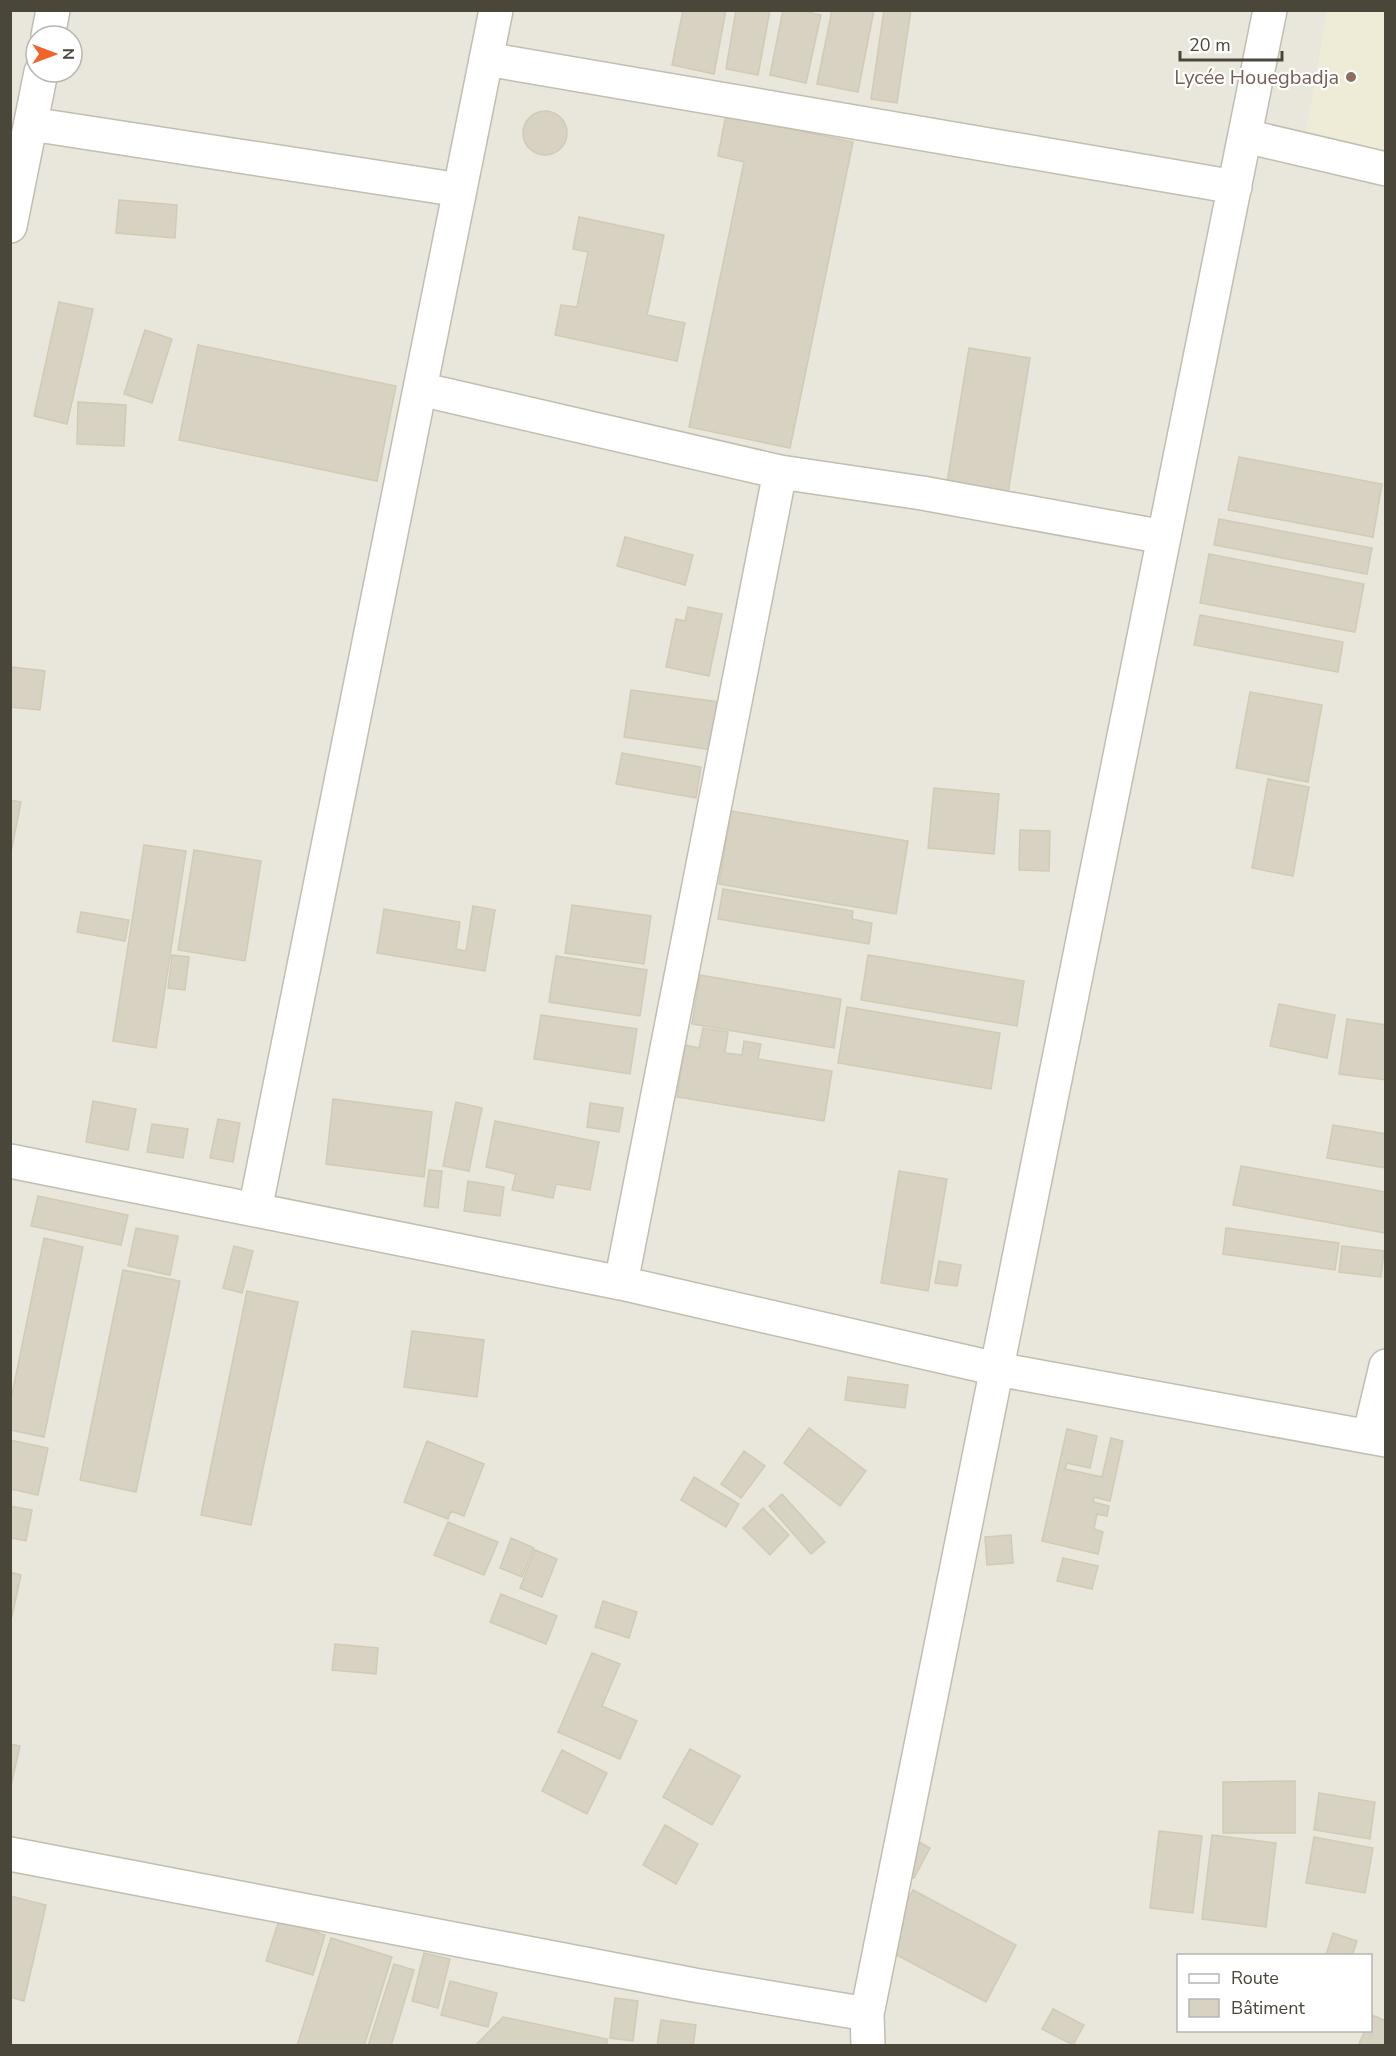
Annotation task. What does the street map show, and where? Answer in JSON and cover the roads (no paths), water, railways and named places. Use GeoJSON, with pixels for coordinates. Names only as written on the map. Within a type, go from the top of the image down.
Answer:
{"type":"FeatureCollection","features":[{"type":"Feature","properties":{"kind":"street"},"geometry":{"type":"LineString","coordinates":[[255,1210],[495,10]]}},
{"type":"Feature","properties":{"kind":"street"},"geometry":{"type":"LineString","coordinates":[[10,1854],[694,1985],[868,2030],[997,1369],[1270,10]]}},
{"type":"Feature","properties":{"kind":"street"},"geometry":{"type":"LineString","coordinates":[[486,59],[1235,187]]}},
{"type":"Feature","properties":{"kind":"street"},"geometry":{"type":"LineString","coordinates":[[10,226],[39,84]]}},
{"type":"Feature","properties":{"kind":"street"},"geometry":{"type":"LineString","coordinates":[[31,124],[460,190]]}},
{"type":"Feature","properties":{"kind":"street"},"geometry":{"type":"LineString","coordinates":[[1245,136],[1386,169]]}},
{"type":"Feature","properties":{"kind":"street"},"geometry":{"type":"LineString","coordinates":[[420,389],[780,472],[922,493],[1164,537]]}},
{"type":"Feature","properties":{"kind":"street"},"geometry":{"type":"LineString","coordinates":[[621,1283],[780,472]]}},
{"type":"Feature","properties":{"kind":"street"},"geometry":{"type":"LineString","coordinates":[[10,1161],[621,1283],[997,1369],[1377,1438],[1386,1366]]}},
{"type":"Feature","properties":{"kind":"place","name":"Lycée Houegbadja"},"geometry":{"type":"Point","coordinates":[1351,77]}}]}
